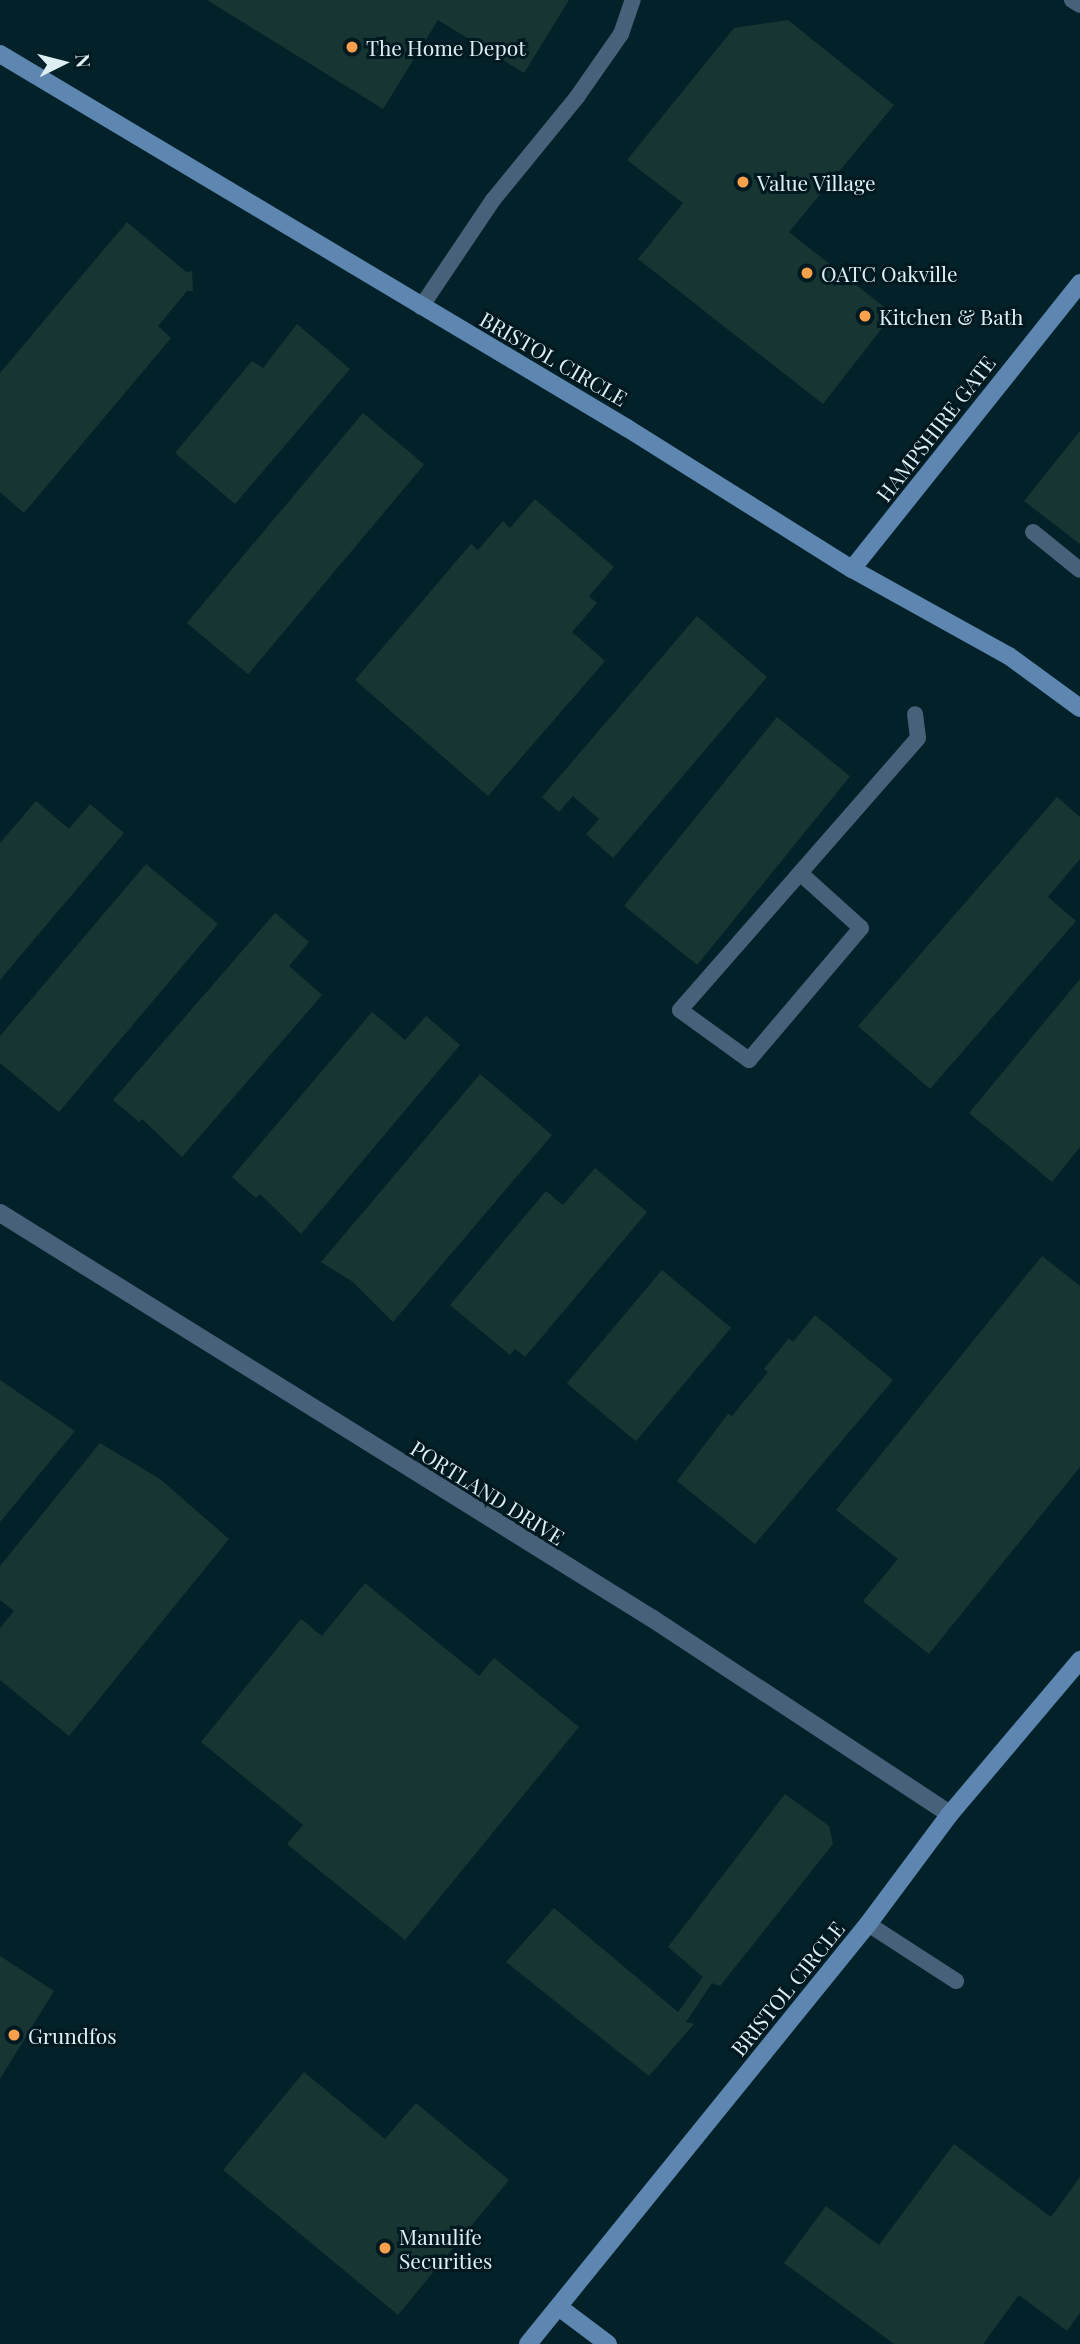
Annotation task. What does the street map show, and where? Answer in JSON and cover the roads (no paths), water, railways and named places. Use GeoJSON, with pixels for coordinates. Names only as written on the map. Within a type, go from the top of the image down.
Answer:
{"type":"FeatureCollection","features":[{"type":"Feature","properties":{"kind":"street","name":"BRISTOL CIRCLE"},"geometry":{"type":"LineString","coordinates":[[0,54],[627,428],[852,569],[1009,656],[1080,708]]}},
{"type":"Feature","properties":{"kind":"street","name":"HAMPSHIRE GATE"},"geometry":{"type":"LineString","coordinates":[[852,569],[1080,283]]}},
{"type":"Feature","properties":{"kind":"street","name":"PORTLAND DRIVE"},"geometry":{"type":"LineString","coordinates":[[0,1213],[653,1619],[950,1814]]}},
{"type":"Feature","properties":{"kind":"street","name":"BRISTOL CIRCLE"},"geometry":{"type":"LineString","coordinates":[[528,2344],[560,2308],[867,1924],[950,1814],[1080,1660]]}},
{"type":"Feature","properties":{"kind":"street"},"geometry":{"type":"LineString","coordinates":[[560,2308],[608,2344]]}},
{"type":"Feature","properties":{"kind":"lane"},"geometry":{"type":"LineString","coordinates":[[421,307],[493,200],[577,97],[621,34],[633,0]]}},
{"type":"Feature","properties":{"kind":"lane"},"geometry":{"type":"LineString","coordinates":[[1072,0],[1080,5]]}},
{"type":"Feature","properties":{"kind":"lane"},"geometry":{"type":"LineString","coordinates":[[1033,532],[1080,570]]}},
{"type":"Feature","properties":{"kind":"lane"},"geometry":{"type":"LineString","coordinates":[[800,873],[861,928],[749,1060],[680,1010],[918,738],[915,715]]}},
{"type":"Feature","properties":{"kind":"lane"},"geometry":{"type":"LineString","coordinates":[[867,1924],[956,1981]]}},
{"type":"Feature","properties":{"kind":"place","name":"The Home Depot"},"geometry":{"type":"Point","coordinates":[352,47]}},
{"type":"Feature","properties":{"kind":"place","name":"Value Village"},"geometry":{"type":"Point","coordinates":[743,182]}},
{"type":"Feature","properties":{"kind":"place","name":"OATC Oakville"},"geometry":{"type":"Point","coordinates":[807,273]}},
{"type":"Feature","properties":{"kind":"place","name":"Kitchen & Bath"},"geometry":{"type":"Point","coordinates":[865,316]}},
{"type":"Feature","properties":{"kind":"place","name":"Grundfos"},"geometry":{"type":"Point","coordinates":[14,2035]}},
{"type":"Feature","properties":{"kind":"place","name":"Manulife Securities"},"geometry":{"type":"Point","coordinates":[385,2248]}}]}
